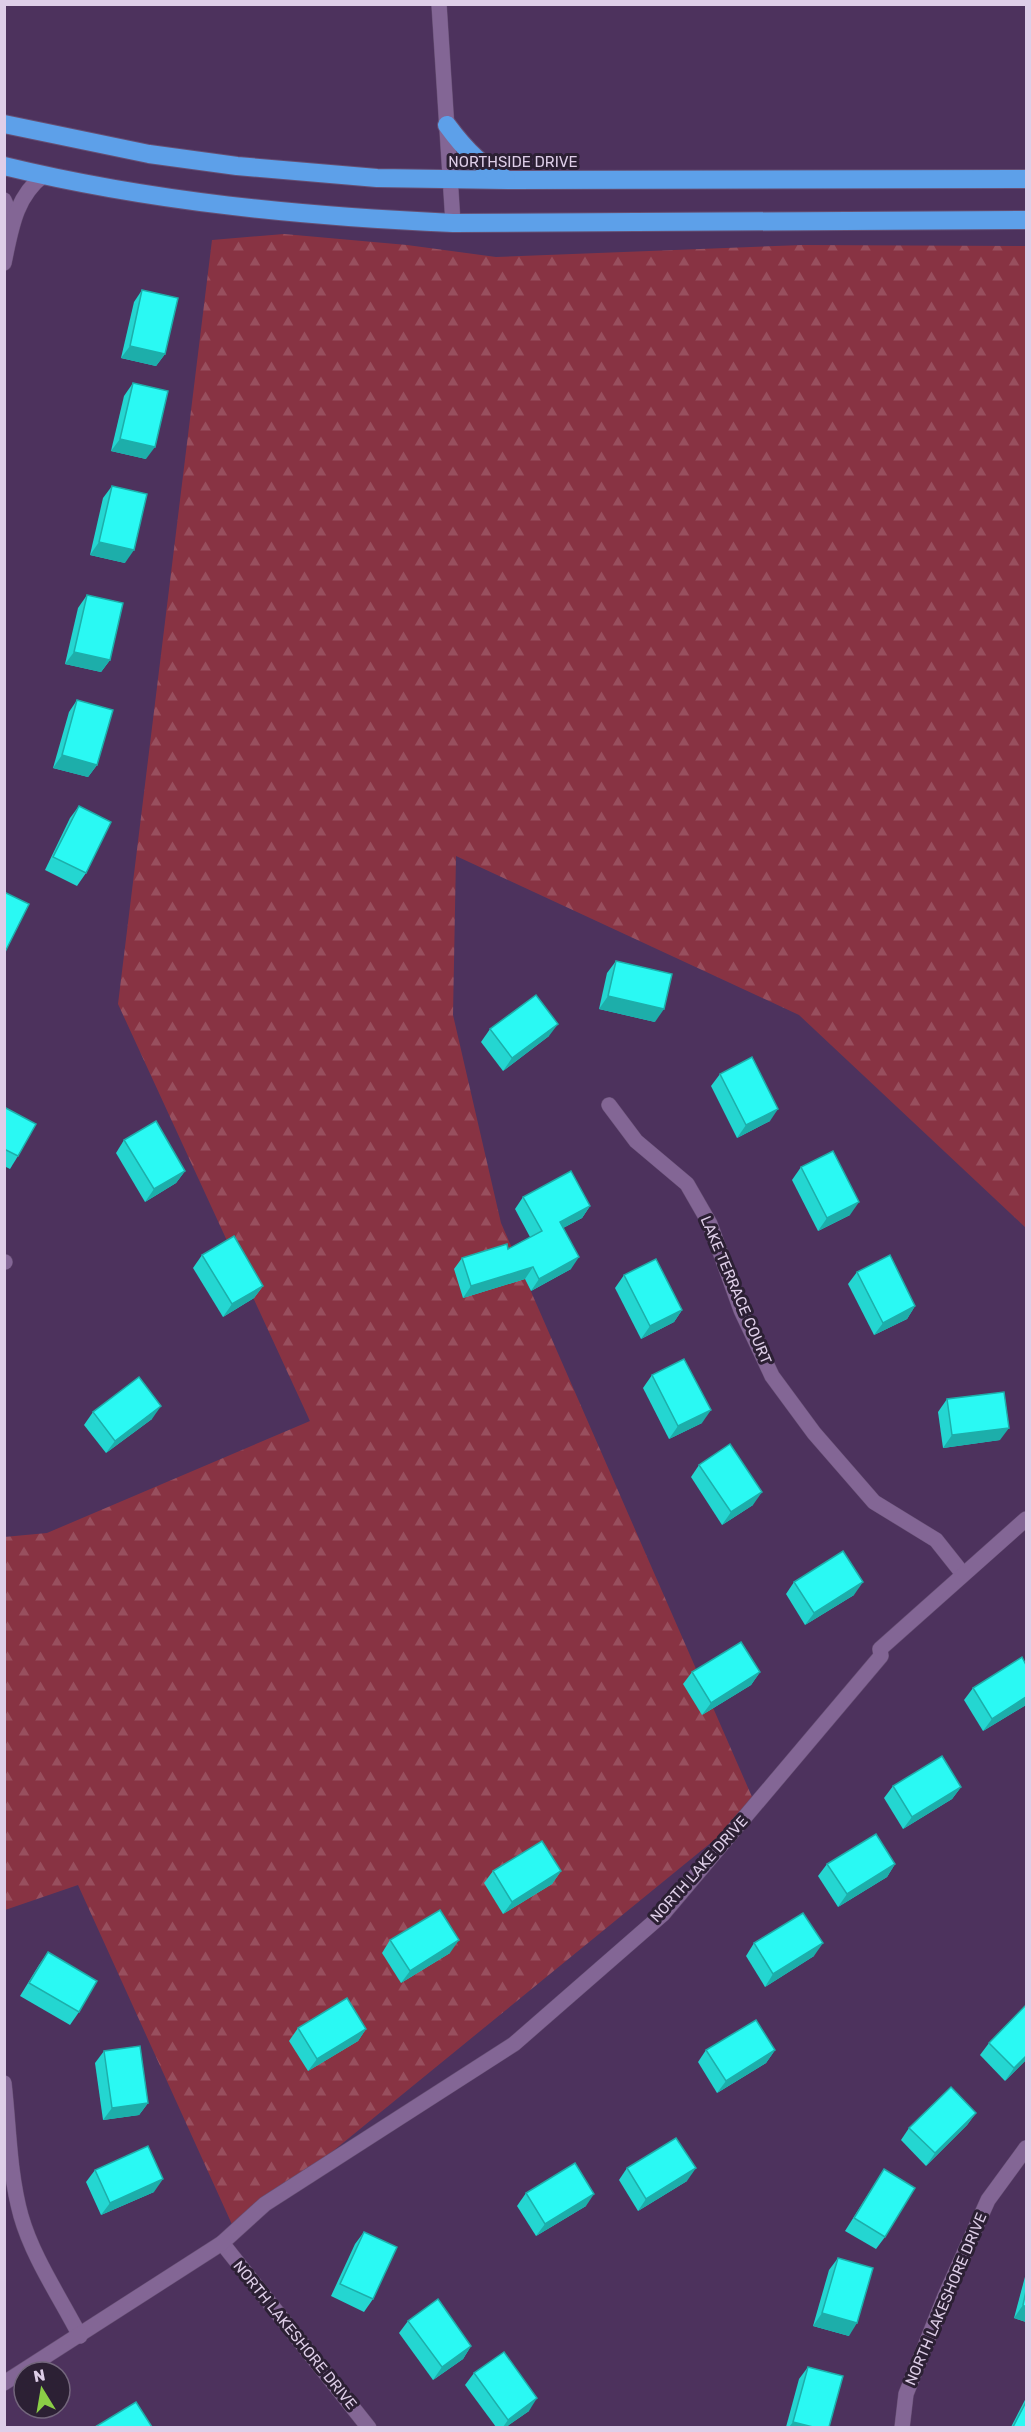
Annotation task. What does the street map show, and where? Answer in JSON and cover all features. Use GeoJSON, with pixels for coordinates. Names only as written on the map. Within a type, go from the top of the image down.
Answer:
{"type":"FeatureCollection","features":[{"type":"Feature","properties":{"kind":"highway","name":"NORTHSIDE DRIVE"},"geometry":{"type":"LineString","coordinates":[[4,123],[110,147],[237,166],[353,176],[451,180],[1026,179]]}},
{"type":"Feature","properties":{"kind":"highway"},"geometry":{"type":"LineString","coordinates":[[447,124],[468,151],[483,165],[507,180]]}},
{"type":"Feature","properties":{"kind":"highway"},"geometry":{"type":"LineString","coordinates":[[4,166],[128,192],[242,207],[354,218],[453,223],[1026,220]]}},
{"type":"Feature","properties":{"kind":"street"},"geometry":{"type":"LineString","coordinates":[[439,4],[453,223]]}},
{"type":"Feature","properties":{"kind":"street"},"geometry":{"type":"LineString","coordinates":[[4,263],[13,220],[28,190],[44,176]]}},
{"type":"Feature","properties":{"kind":"street"},"geometry":{"type":"LineString","coordinates":[[4,200],[13,220]]}},
{"type":"Feature","properties":{"kind":"street","name":"LAKE TERRACE COURT"},"geometry":{"type":"LineString","coordinates":[[609,1105],[636,1141],[687,1184],[710,1224],[741,1310],[772,1376],[807,1423],[874,1502],[936,1540],[963,1574]]}},
{"type":"Feature","properties":{"kind":"street","name":"NORTH LAKE DRIVE"},"geometry":{"type":"LineString","coordinates":[[222,2243],[265,2204],[514,2044],[663,1914],[881,1656],[880,1649],[1026,1519]]}},
{"type":"Feature","properties":{"kind":"street"},"geometry":{"type":"LineString","coordinates":[[4,2083],[13,2174],[21,2216],[37,2255],[80,2336]]}},
{"type":"Feature","properties":{"kind":"street","name":"NORTH LAKESHORE DRIVE"},"geometry":{"type":"LineString","coordinates":[[903,2427],[906,2394],[945,2296],[988,2200],[1026,2148]]}},
{"type":"Feature","properties":{"kind":"street"},"geometry":{"type":"LineString","coordinates":[[4,2383],[222,2243]]}},
{"type":"Feature","properties":{"kind":"street","name":"NORTH LAKESHORE DRIVE"},"geometry":{"type":"LineString","coordinates":[[222,2243],[369,2427]]}},
{"type":"Feature","properties":{"kind":"green space"},"geometry":{"type":"Polygon","coordinates":[[[284,234],[407,245],[496,257],[802,245],[1026,246],[1026,1228],[799,1015],[456,856],[453,1015],[501,1223],[756,1806],[235,2231],[78,1885],[5,1910],[4,1537],[47,1533],[310,1421],[118,1004],[212,240],[284,234]]]}},
{"type":"Feature","properties":{"kind":"building"},"geometry":{"type":"Polygon","coordinates":[[[142,290],[178,298],[165,354],[130,346],[142,290]]]}},
{"type":"Feature","properties":{"kind":"building"},"geometry":{"type":"Polygon","coordinates":[[[133,383],[168,391],[155,447],[120,439],[133,383]]]}},
{"type":"Feature","properties":{"kind":"building"},"geometry":{"type":"Polygon","coordinates":[[[112,486],[147,494],[134,550],[99,542],[112,486]]]}},
{"type":"Feature","properties":{"kind":"building"},"geometry":{"type":"Polygon","coordinates":[[[87,595],[123,603],[110,660],[74,652],[87,595]]]}},
{"type":"Feature","properties":{"kind":"building"},"geometry":{"type":"Polygon","coordinates":[[[77,700],[113,710],[97,765],[62,755],[77,700]]]}},
{"type":"Feature","properties":{"kind":"building"},"geometry":{"type":"Polygon","coordinates":[[[79,806],[111,822],[86,873],[53,857],[79,806]]]}},
{"type":"Feature","properties":{"kind":"building"},"geometry":{"type":"Polygon","coordinates":[[[4,892],[29,904],[4,954],[4,892]]]}},
{"type":"Feature","properties":{"kind":"building"},"geometry":{"type":"Polygon","coordinates":[[[616,961],[672,974],[664,1009],[608,996],[616,961]]]}},
{"type":"Feature","properties":{"kind":"building"},"geometry":{"type":"Polygon","coordinates":[[[536,995],[558,1024],[512,1058],[490,1029],[536,995]]]}},
{"type":"Feature","properties":{"kind":"building"},"geometry":{"type":"Polygon","coordinates":[[[752,1057],[778,1109],[746,1125],[720,1074],[752,1057]]]}},
{"type":"Feature","properties":{"kind":"building"},"geometry":{"type":"Polygon","coordinates":[[[4,1107],[36,1124],[18,1156],[4,1149],[4,1107]]]}},
{"type":"Feature","properties":{"kind":"building"},"geometry":{"type":"Polygon","coordinates":[[[156,1121],[185,1171],[154,1189],[124,1140],[156,1121]]]}},
{"type":"Feature","properties":{"kind":"building"},"geometry":{"type":"Polygon","coordinates":[[[833,1151],[859,1202],[827,1218],[801,1167],[833,1151]]]}},
{"type":"Feature","properties":{"kind":"building"},"geometry":{"type":"Polygon","coordinates":[[[571,1171],[590,1206],[560,1222],[579,1257],[539,1279],[533,1267],[471,1286],[462,1258],[507,1244],[508,1249],[542,1231],[523,1197],[571,1171]]]}},
{"type":"Feature","properties":{"kind":"building"},"geometry":{"type":"Polygon","coordinates":[[[234,1236],[263,1286],[232,1304],[202,1255],[234,1236]]]}},
{"type":"Feature","properties":{"kind":"building"},"geometry":{"type":"Polygon","coordinates":[[[890,1255],[915,1306],[883,1323],[857,1272],[890,1255]]]}},
{"type":"Feature","properties":{"kind":"building"},"geometry":{"type":"Polygon","coordinates":[[[656,1259],[682,1310],[650,1326],[624,1275],[656,1259]]]}},
{"type":"Feature","properties":{"kind":"building"},"geometry":{"type":"Polygon","coordinates":[[[684,1359],[711,1410],[678,1426],[652,1375],[684,1359]]]}},
{"type":"Feature","properties":{"kind":"building"},"geometry":{"type":"Polygon","coordinates":[[[139,1377],[161,1406],[115,1441],[93,1412],[139,1377]]]}},
{"type":"Feature","properties":{"kind":"building"},"geometry":{"type":"Polygon","coordinates":[[[1004,1392],[1009,1428],[952,1435],[947,1399],[1004,1392]]]}},
{"type":"Feature","properties":{"kind":"building"},"geometry":{"type":"Polygon","coordinates":[[[730,1444],[762,1492],[731,1512],[699,1465],[730,1444]]]}},
{"type":"Feature","properties":{"kind":"building"},"geometry":{"type":"Polygon","coordinates":[[[843,1551],[863,1582],[814,1613],[794,1582],[843,1551]]]}},
{"type":"Feature","properties":{"kind":"building"},"geometry":{"type":"Polygon","coordinates":[[[741,1642],[760,1672],[711,1703],[692,1672],[741,1642]]]}},
{"type":"Feature","properties":{"kind":"building"},"geometry":{"type":"Polygon","coordinates":[[[1022,1657],[1026,1665],[1026,1697],[992,1719],[973,1688],[1022,1657]]]}},
{"type":"Feature","properties":{"kind":"building"},"geometry":{"type":"Polygon","coordinates":[[[942,1756],[961,1787],[912,1817],[893,1786],[942,1756]]]}},
{"type":"Feature","properties":{"kind":"building"},"geometry":{"type":"Polygon","coordinates":[[[876,1834],[895,1864],[847,1894],[827,1864],[876,1834]]]}},
{"type":"Feature","properties":{"kind":"building"},"geometry":{"type":"Polygon","coordinates":[[[542,1841],[561,1871],[512,1902],[493,1871],[542,1841]]]}},
{"type":"Feature","properties":{"kind":"building"},"geometry":{"type":"Polygon","coordinates":[[[440,1910],[459,1940],[410,1971],[390,1940],[440,1910]]]}},
{"type":"Feature","properties":{"kind":"building"},"geometry":{"type":"Polygon","coordinates":[[[803,1913],[823,1943],[773,1974],[754,1943],[803,1913]]]}},
{"type":"Feature","properties":{"kind":"building"},"geometry":{"type":"Polygon","coordinates":[[[48,1952],[97,1981],[79,2012],[29,1983],[48,1952]]]}},
{"type":"Feature","properties":{"kind":"building"},"geometry":{"type":"Polygon","coordinates":[[[347,1998],[366,2029],[317,2059],[298,2028],[347,1998]]]}},
{"type":"Feature","properties":{"kind":"building"},"geometry":{"type":"Polygon","coordinates":[[[1026,2005],[1026,2056],[1014,2068],[989,2043],[1026,2005]]]}},
{"type":"Feature","properties":{"kind":"building"},"geometry":{"type":"Polygon","coordinates":[[[756,2020],[775,2050],[726,2081],[706,2050],[756,2020]]]}},
{"type":"Feature","properties":{"kind":"building"},"geometry":{"type":"Polygon","coordinates":[[[140,2046],[148,2103],[112,2108],[104,2051],[140,2046]]]}},
{"type":"Feature","properties":{"kind":"building"},"geometry":{"type":"Polygon","coordinates":[[[951,2087],[976,2113],[935,2153],[909,2128],[951,2087]]]}},
{"type":"Feature","properties":{"kind":"building"},"geometry":{"type":"Polygon","coordinates":[[[676,2138],[696,2168],[646,2199],[627,2168],[676,2138]]]}},
{"type":"Feature","properties":{"kind":"building"},"geometry":{"type":"Polygon","coordinates":[[[148,2146],[163,2179],[110,2203],[95,2170],[148,2146]]]}},
{"type":"Feature","properties":{"kind":"building"},"geometry":{"type":"Polygon","coordinates":[[[575,2163],[594,2194],[545,2224],[526,2193],[575,2163]]]}},
{"type":"Feature","properties":{"kind":"building"},"geometry":{"type":"Polygon","coordinates":[[[884,2169],[915,2188],[885,2237],[854,2218],[884,2169]]]}},
{"type":"Feature","properties":{"kind":"building"},"geometry":{"type":"Polygon","coordinates":[[[364,2232],[397,2247],[373,2299],[340,2284],[364,2232]]]}},
{"type":"Feature","properties":{"kind":"building"},"geometry":{"type":"Polygon","coordinates":[[[838,2258],[873,2268],[857,2323],[822,2313],[838,2258]]]}},
{"type":"Feature","properties":{"kind":"building"},"geometry":{"type":"Polygon","coordinates":[[[1026,2291],[1026,2307],[1023,2305],[1026,2291]]]}},
{"type":"Feature","properties":{"kind":"building"},"geometry":{"type":"Polygon","coordinates":[[[438,2299],[471,2346],[442,2367],[408,2321],[438,2299]]]}},
{"type":"Feature","properties":{"kind":"building"},"geometry":{"type":"Polygon","coordinates":[[[504,2352],[537,2398],[508,2420],[474,2373],[504,2352]]]}},
{"type":"Feature","properties":{"kind":"building"},"geometry":{"type":"Polygon","coordinates":[[[808,2367],[843,2376],[829,2427],[813,2427],[793,2422],[808,2367]]]}},
{"type":"Feature","properties":{"kind":"building"},"geometry":{"type":"Polygon","coordinates":[[[136,2402],[152,2427],[95,2427],[136,2402]]]}},
{"type":"Feature","properties":{"kind":"building"},"geometry":{"type":"Polygon","coordinates":[[[1026,2402],[1026,2427],[1013,2427],[1026,2402]]]}}]}
